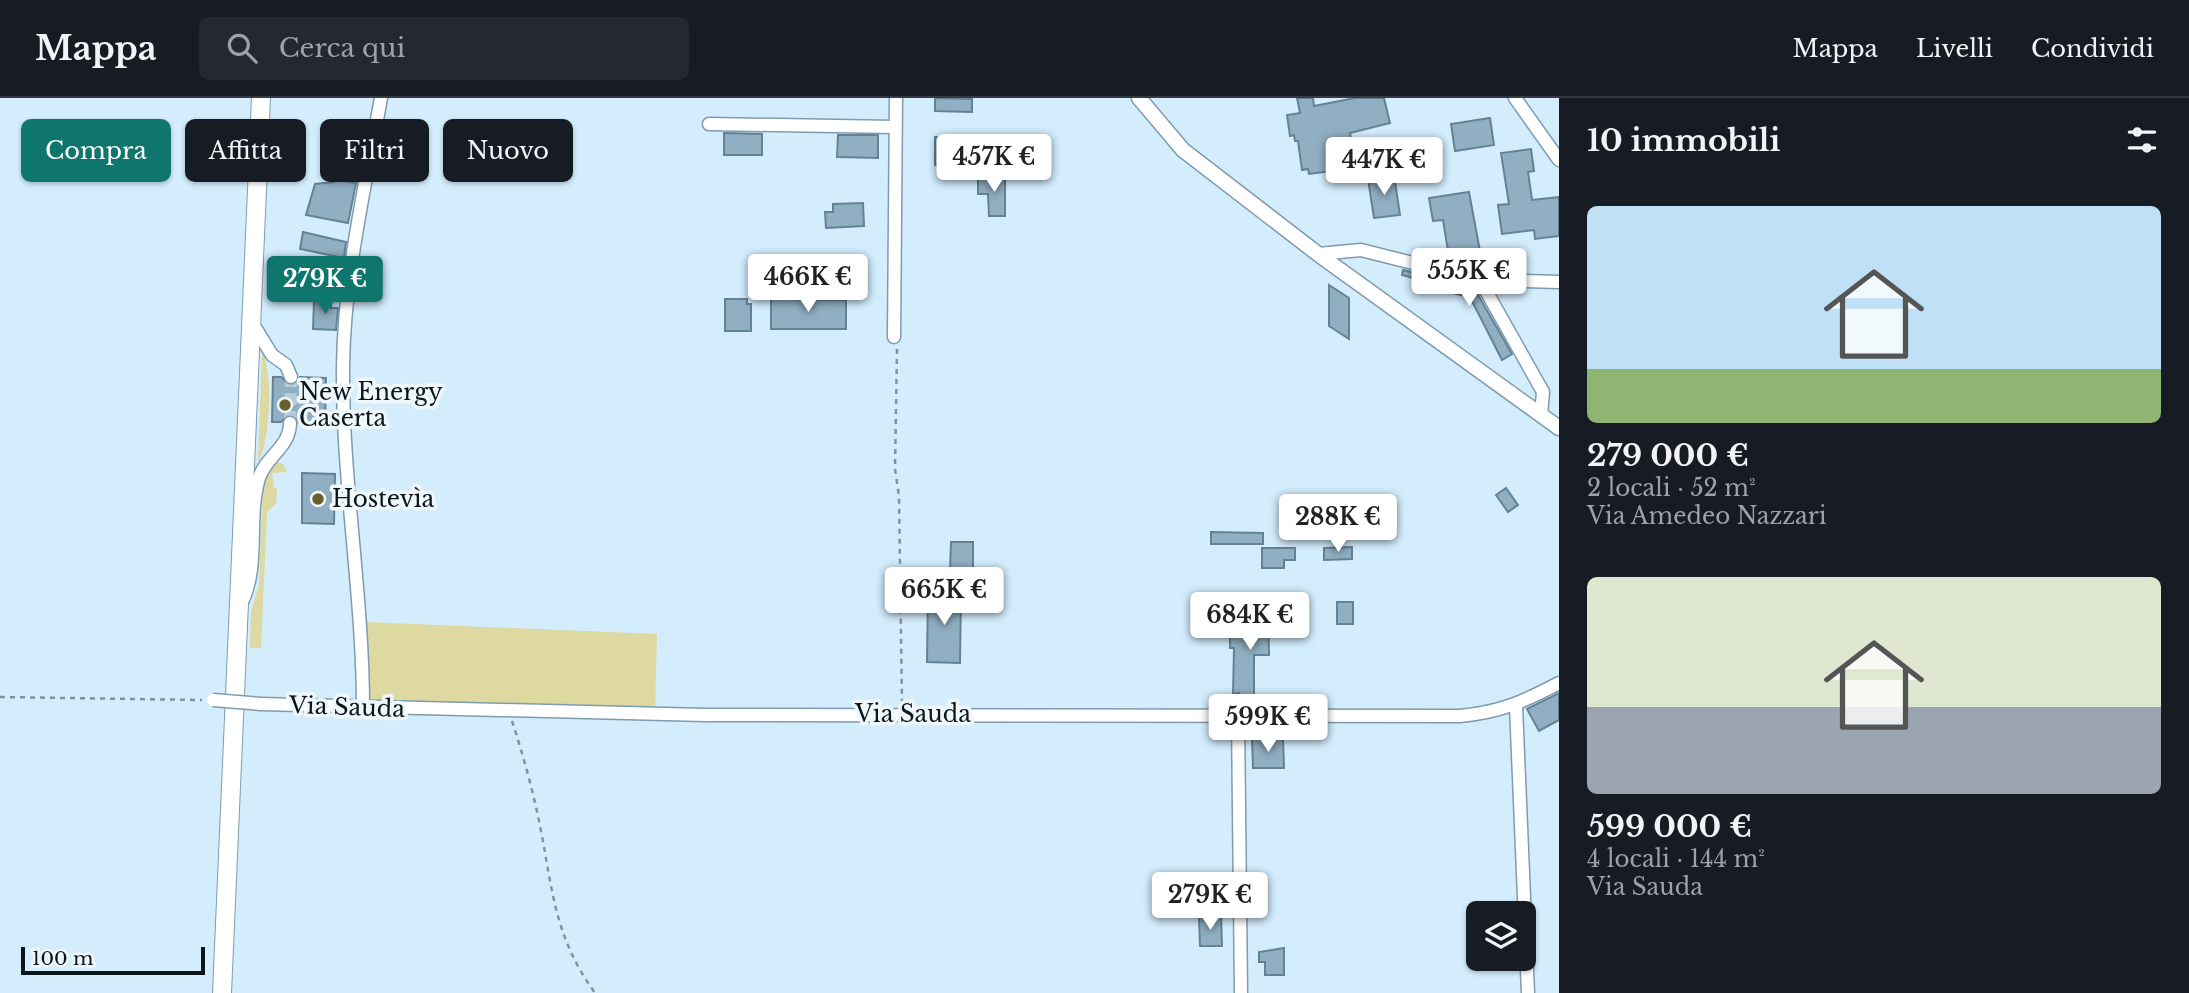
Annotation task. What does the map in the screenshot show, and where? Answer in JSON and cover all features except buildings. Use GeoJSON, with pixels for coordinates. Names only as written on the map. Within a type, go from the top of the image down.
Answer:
{"type":"FeatureCollection","features":[{"type":"Feature","properties":{"kind":"highway"},"geometry":{"type":"LineString","coordinates":[[222,993],[261,98]]}},
{"type":"Feature","properties":{"kind":"main road"},"geometry":{"type":"LineString","coordinates":[[1139,98],[1155,120],[1183,149],[1318,254],[1559,428]]}},
{"type":"Feature","properties":{"kind":"street"},"geometry":{"type":"LineString","coordinates":[[363,708],[362,629],[343,364],[348,283],[381,98]]}},
{"type":"Feature","properties":{"kind":"street"},"geometry":{"type":"LineString","coordinates":[[894,337],[896,98]]}},
{"type":"Feature","properties":{"kind":"street"},"geometry":{"type":"LineString","coordinates":[[1515,98],[1559,160]]}},
{"type":"Feature","properties":{"kind":"street"},"geometry":{"type":"LineString","coordinates":[[709,124],[895,127]]}},
{"type":"Feature","properties":{"kind":"street"},"geometry":{"type":"LineString","coordinates":[[1318,254],[1361,250],[1480,280],[1559,282]]}},
{"type":"Feature","properties":{"kind":"street"},"geometry":{"type":"LineString","coordinates":[[1480,280],[1543,392],[1541,414]]}},
{"type":"Feature","properties":{"kind":"street"},"geometry":{"type":"LineString","coordinates":[[251,321],[272,355],[286,365],[291,377]]}},
{"type":"Feature","properties":{"kind":"street"},"geometry":{"type":"LineString","coordinates":[[239,609],[249,587],[253,508],[259,478],[265,464],[284,444],[290,422]]}},
{"type":"Feature","properties":{"kind":"street","name":"Via Sauda"},"geometry":{"type":"LineString","coordinates":[[213,700],[510,713],[1460,716],[1495,713],[1516,706],[1559,683]]}},
{"type":"Feature","properties":{"kind":"street"},"geometry":{"type":"LineString","coordinates":[[1516,706],[1528,993]]}},
{"type":"Feature","properties":{"kind":"street"},"geometry":{"type":"LineString","coordinates":[[1238,717],[1241,993]]}},
{"type":"Feature","properties":{"kind":"street"},"geometry":{"type":"LineString","coordinates":[[215,993],[217,957],[225,931]]}},
{"type":"Feature","properties":{"kind":"path"},"geometry":{"type":"LineString","coordinates":[[894,337],[901,713]]}},
{"type":"Feature","properties":{"kind":"path"},"geometry":{"type":"LineString","coordinates":[[0,697],[213,700]]}},
{"type":"Feature","properties":{"kind":"path"},"geometry":{"type":"LineString","coordinates":[[510,713],[540,825],[556,917],[569,952],[595,993]]}},
{"type":"Feature","properties":{"kind":"shaded area"},"geometry":{"type":"Polygon","coordinates":[[[262,352],[268,375],[269,407],[265,440],[258,462],[262,352]]]}},
{"type":"Feature","properties":{"kind":"shaded area"},"geometry":{"type":"Polygon","coordinates":[[[271,463],[283,464],[287,472],[272,473],[274,488],[277,488],[276,504],[267,512],[261,648],[250,648],[251,611],[259,584],[263,488],[271,463]]]}},
{"type":"Feature","properties":{"kind":"shaded area"},"geometry":{"type":"Polygon","coordinates":[[[366,622],[657,634],[655,711],[374,703],[370,699],[366,622]]]}},
{"type":"Feature","properties":{"kind":"tunnel"},"geometry":{"type":"LineString","coordinates":[[290,423],[291,377]]}},
{"type":"Feature","properties":{"kind":"place","name":"New Energy Caserta"},"geometry":{"type":"Point","coordinates":[285,405]}},
{"type":"Feature","properties":{"kind":"place","name":"Hostevìa"},"geometry":{"type":"Point","coordinates":[318,499]}}]}
